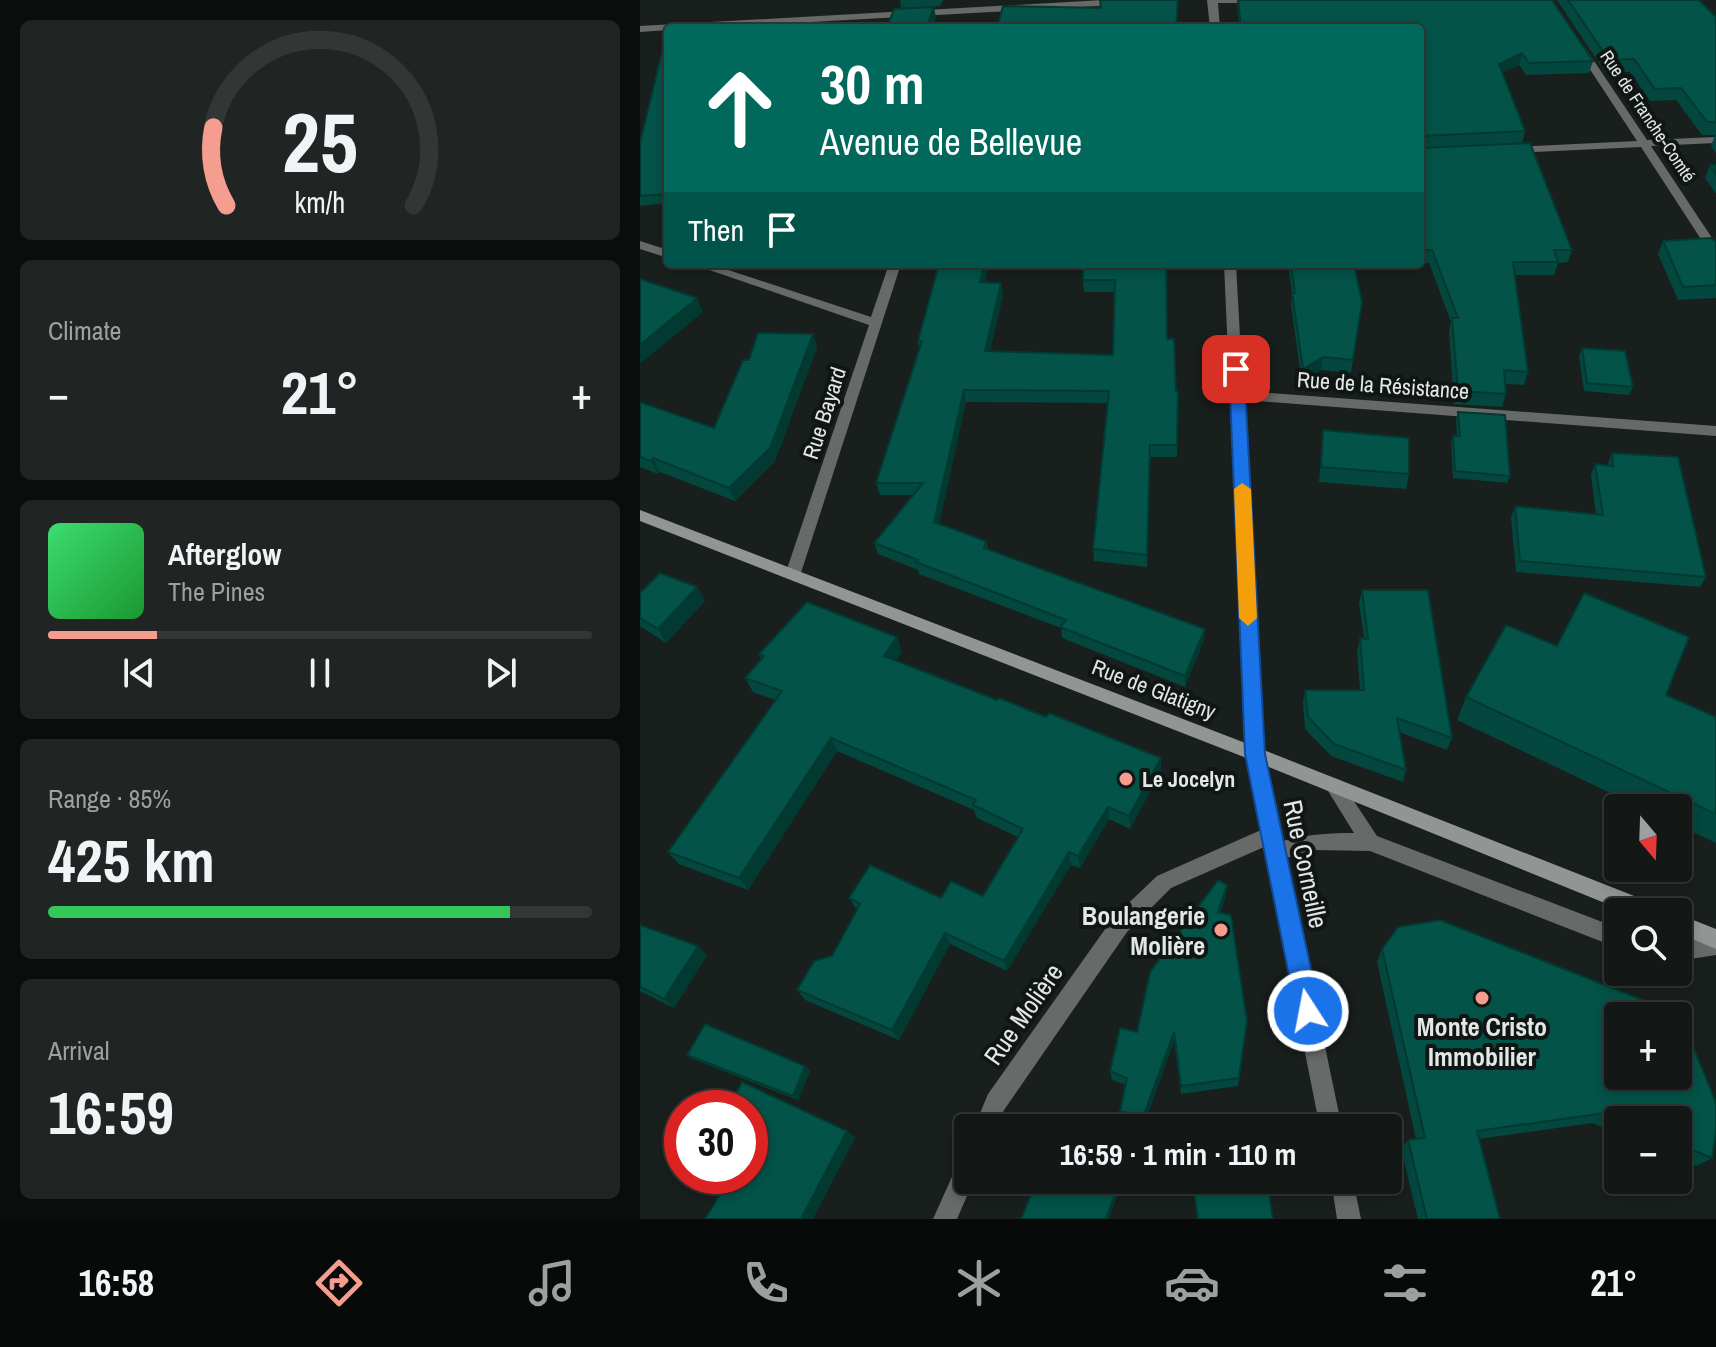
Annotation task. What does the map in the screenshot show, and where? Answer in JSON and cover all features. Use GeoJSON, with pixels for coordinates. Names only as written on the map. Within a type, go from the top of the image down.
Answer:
{"type":"FeatureCollection","features":[{"type":"Feature","properties":{"kind":"street"},"geometry":{"type":"LineString","coordinates":[[751,24],[973,14],[1150,0]]}},
{"type":"Feature","properties":{"kind":"street"},"geometry":{"type":"LineString","coordinates":[[1215,24],[1213,0],[1272,0]]}},
{"type":"Feature","properties":{"kind":"street"},"geometry":{"type":"LineString","coordinates":[[640,29],[664,28]]}},
{"type":"Feature","properties":{"kind":"street","name":"Rue de Franche-Comté"},"geometry":{"type":"LineString","coordinates":[[1578,43],[1716,253]]}},
{"type":"Feature","properties":{"kind":"street"},"geometry":{"type":"LineString","coordinates":[[1495,151],[1716,140]]}},
{"type":"Feature","properties":{"kind":"street"},"geometry":{"type":"LineString","coordinates":[[640,245],[664,253]]}},
{"type":"Feature","properties":{"kind":"street"},"geometry":{"type":"LineString","coordinates":[[710,268],[876,323]]}},
{"type":"Feature","properties":{"kind":"street","name":"Rue Bayard"},"geometry":{"type":"LineString","coordinates":[[793,575],[894,268]]}},
{"type":"Feature","properties":{"kind":"street","name":"Rue Corneille"},"geometry":{"type":"LineString","coordinates":[[1230,268],[1255,754],[1328,1114]]}},
{"type":"Feature","properties":{"kind":"street","name":"Rue de la Résistance"},"geometry":{"type":"LineString","coordinates":[[1238,395],[1716,431]]}},
{"type":"Feature","properties":{"kind":"street","name":"Rue de Glatigny"},"geometry":{"type":"LineString","coordinates":[[640,515],[1255,754],[1615,898]]}},
{"type":"Feature","properties":{"kind":"street"},"geometry":{"type":"LineString","coordinates":[[1334,786],[1370,842],[1604,933]]}},
{"type":"Feature","properties":{"kind":"street","name":"Rue Molière"},"geometry":{"type":"LineString","coordinates":[[991,1114],[996,1102],[1120,925],[1164,882],[1273,843],[1370,842]]}},
{"type":"Feature","properties":{"kind":"street"},"geometry":{"type":"LineString","coordinates":[[1692,929],[1716,939]]}},
{"type":"Feature","properties":{"kind":"street"},"geometry":{"type":"LineString","coordinates":[[1692,949],[1716,945]]}},
{"type":"Feature","properties":{"kind":"street"},"geometry":{"type":"LineString","coordinates":[[945,1219],[956,1194]]}},
{"type":"Feature","properties":{"kind":"street"},"geometry":{"type":"LineString","coordinates":[[1345,1194],[1349,1219]]}},
{"type":"Feature","properties":{"kind":"building"},"geometry":{"type":"Polygon","coordinates":[[[1100,0],[1178,0],[1176,24],[998,24],[1003,6],[1101,8],[1100,0]]]}},
{"type":"Feature","properties":{"kind":"building"},"geometry":{"type":"Polygon","coordinates":[[[1238,0],[1552,0],[1593,61],[1529,63],[1522,53],[1499,64],[1525,131],[1424,136],[1424,24],[1241,24],[1238,0]]]}},
{"type":"Feature","properties":{"kind":"building"},"geometry":{"type":"Polygon","coordinates":[[[1568,0],[1699,0],[1716,17],[1716,122],[1707,122],[1681,88],[1655,89],[1634,59],[1609,60],[1568,0]]]}},
{"type":"Feature","properties":{"kind":"building"},"geometry":{"type":"Polygon","coordinates":[[[934,7],[928,24],[888,24],[894,9],[934,7]]]}},
{"type":"Feature","properties":{"kind":"building"},"geometry":{"type":"Polygon","coordinates":[[[664,43],[664,194],[640,196],[640,143],[664,43]]]}},
{"type":"Feature","properties":{"kind":"building"},"geometry":{"type":"Polygon","coordinates":[[[1530,143],[1572,250],[1554,250],[1558,262],[1513,262],[1528,372],[1504,370],[1506,394],[1458,391],[1452,318],[1458,318],[1432,250],[1424,250],[1424,148],[1530,143]]]}},
{"type":"Feature","properties":{"kind":"building"},"geometry":{"type":"Polygon","coordinates":[[[1711,238],[1716,242],[1716,285],[1683,287],[1663,241],[1711,238]]]}},
{"type":"Feature","properties":{"kind":"building"},"geometry":{"type":"Polygon","coordinates":[[[938,268],[983,268],[980,282],[1001,283],[985,351],[1113,355],[1115,280],[1083,280],[1083,268],[1166,268],[1167,339],[1174,339],[1178,392],[1177,445],[1150,445],[1147,555],[1093,549],[1109,391],[964,390],[934,522],[986,541],[984,548],[1205,629],[1185,676],[1060,627],[1066,620],[874,543],[923,483],[876,483],[922,341],[918,341],[938,268]]]}},
{"type":"Feature","properties":{"kind":"building"},"geometry":{"type":"Polygon","coordinates":[[[1292,268],[1355,268],[1362,302],[1353,360],[1323,357],[1303,369],[1292,293],[1295,293],[1292,268]]]}},
{"type":"Feature","properties":{"kind":"building"},"geometry":{"type":"Polygon","coordinates":[[[640,279],[697,298],[640,345],[640,279]]]}},
{"type":"Feature","properties":{"kind":"building"},"geometry":{"type":"Polygon","coordinates":[[[758,333],[813,334],[770,448],[729,488],[653,458],[651,461],[640,457],[640,402],[714,428],[743,360],[749,360],[758,333]]]}},
{"type":"Feature","properties":{"kind":"building"},"geometry":{"type":"Polygon","coordinates":[[[1582,348],[1625,351],[1633,387],[1587,383],[1582,348]]]}},
{"type":"Feature","properties":{"kind":"building"},"geometry":{"type":"Polygon","coordinates":[[[1458,412],[1505,415],[1510,476],[1455,471],[1453,436],[1460,436],[1458,412]]]}},
{"type":"Feature","properties":{"kind":"building"},"geometry":{"type":"Polygon","coordinates":[[[1323,430],[1409,438],[1409,474],[1321,467],[1323,430]]]}},
{"type":"Feature","properties":{"kind":"building"},"geometry":{"type":"Polygon","coordinates":[[[1612,453],[1678,457],[1706,577],[1520,561],[1515,506],[1603,515],[1595,464],[1613,466],[1612,453]]]}},
{"type":"Feature","properties":{"kind":"building"},"geometry":{"type":"Polygon","coordinates":[[[660,573],[697,587],[658,629],[640,618],[640,593],[660,573]]]}},
{"type":"Feature","properties":{"kind":"building"},"geometry":{"type":"Polygon","coordinates":[[[1362,590],[1428,590],[1452,738],[1397,718],[1406,770],[1334,744],[1308,717],[1305,690],[1364,690],[1360,638],[1368,639],[1362,590]]]}},
{"type":"Feature","properties":{"kind":"building"},"geometry":{"type":"Polygon","coordinates":[[[1584,593],[1689,637],[1666,695],[1716,717],[1716,814],[1692,803],[1692,794],[1673,794],[1466,697],[1506,625],[1557,646],[1584,593]]]}},
{"type":"Feature","properties":{"kind":"building"},"geometry":{"type":"Polygon","coordinates":[[[807,602],[897,637],[884,656],[1046,717],[1049,713],[1161,758],[1129,816],[1108,807],[1078,856],[1069,852],[1004,961],[945,933],[892,1030],[797,990],[814,961],[832,956],[860,904],[849,898],[870,865],[941,898],[951,881],[983,896],[1023,829],[973,805],[976,800],[831,738],[739,878],[668,852],[782,691],[745,678],[764,656],[759,654],[807,602]]]}},
{"type":"Feature","properties":{"kind":"building"},"geometry":{"type":"Polygon","coordinates":[[[1218,880],[1227,885],[1218,912],[1231,915],[1247,1021],[1239,1078],[1181,1086],[1174,1032],[1144,1114],[1132,1114],[1120,1111],[1127,1078],[1110,1071],[1120,1028],[1137,1032],[1150,972],[1218,880]]]}},
{"type":"Feature","properties":{"kind":"building"},"geometry":{"type":"Polygon","coordinates":[[[1440,920],[1647,1002],[1604,1002],[1604,1090],[1692,1090],[1692,1044],[1716,1103],[1712,1158],[1692,1150],[1692,1106],[1604,1106],[1604,1113],[1477,1131],[1500,1219],[1427,1219],[1408,1140],[1425,1138],[1382,949],[1398,927],[1440,920]]]}},
{"type":"Feature","properties":{"kind":"building"},"geometry":{"type":"Polygon","coordinates":[[[640,925],[698,946],[664,999],[640,987],[640,925]]]}},
{"type":"Feature","properties":{"kind":"building"},"geometry":{"type":"Polygon","coordinates":[[[705,1024],[805,1066],[793,1096],[687,1055],[705,1024]]]}},
{"type":"Feature","properties":{"kind":"building"},"geometry":{"type":"Polygon","coordinates":[[[742,1082],[759,1090],[738,1090],[742,1082]]]}},
{"type":"Feature","properties":{"kind":"building"},"geometry":{"type":"Polygon","coordinates":[[[768,1094],[847,1131],[801,1219],[705,1219],[720,1194],[768,1194],[768,1094]]]}},
{"type":"Feature","properties":{"kind":"building"},"geometry":{"type":"Polygon","coordinates":[[[1031,1194],[1115,1194],[1106,1219],[1021,1219],[1031,1194]]]}},
{"type":"Feature","properties":{"kind":"building"},"geometry":{"type":"Polygon","coordinates":[[[1194,1194],[1269,1194],[1273,1219],[1198,1219],[1194,1194]]]}},
{"type":"Feature","properties":{"kind":"slow traffic"},"geometry":{"type":"LineString","coordinates":[[1242,489],[1248,618]]}},
{"type":"Feature","properties":{"kind":"place","name":"Le Jocelyn"},"geometry":{"type":"Point","coordinates":[1126,779]}},
{"type":"Feature","properties":{"kind":"place","name":"Boulangerie Molière"},"geometry":{"type":"Point","coordinates":[1221,930]}},
{"type":"Feature","properties":{"kind":"place","name":"Monte Cristo Immobilier"},"geometry":{"type":"Point","coordinates":[1482,998]}},
{"type":"Feature","properties":{"kind":"route"},"geometry":{"type":"LineString","coordinates":[[1236,369],[1255,754],[1308,1011]]}}]}
